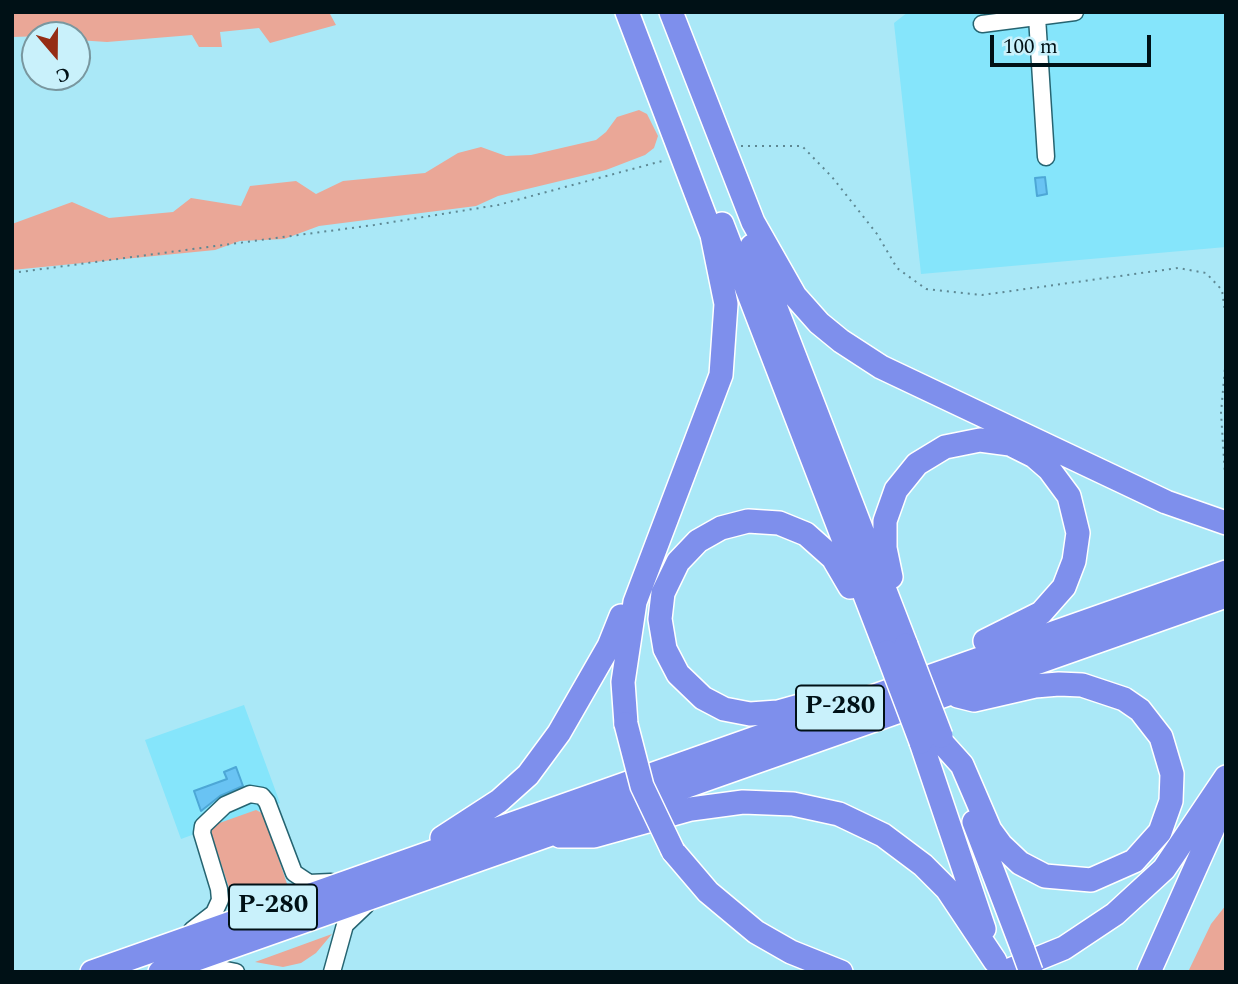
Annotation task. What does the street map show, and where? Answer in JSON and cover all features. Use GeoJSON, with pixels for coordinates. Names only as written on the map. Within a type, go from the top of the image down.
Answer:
{"type":"FeatureCollection","features":[{"type":"Feature","properties":{"kind":"highway"},"geometry":{"type":"LineString","coordinates":[[627,12],[712,235],[726,304],[721,375],[635,601],[623,682],[626,724],[642,786],[673,851],[708,892],[756,932],[791,952],[841,972]]}},
{"type":"Feature","properties":{"kind":"highway"},"geometry":{"type":"LineString","coordinates":[[641,12],[715,177],[896,648],[1031,972]]}},
{"type":"Feature","properties":{"kind":"highway"},"geometry":{"type":"LineString","coordinates":[[663,12],[715,177]]}},
{"type":"Feature","properties":{"kind":"highway"},"geometry":{"type":"LineString","coordinates":[[671,12],[753,222],[795,296],[819,323],[881,367],[1166,502],[1226,523]]}},
{"type":"Feature","properties":{"kind":"highway"},"geometry":{"type":"LineString","coordinates":[[896,648],[902,612],[886,560],[884,537],[891,502],[905,477],[931,454],[961,443],[994,441],[1010,444],[1034,456],[1060,481],[1074,509],[1078,533],[1070,574],[1058,595],[1041,613],[1003,635],[957,651],[936,674]]}},
{"type":"Feature","properties":{"kind":"highway"},"geometry":{"type":"LineString","coordinates":[[848,705],[809,703],[778,712],[750,714],[724,709],[694,691],[671,663],[662,634],[663,593],[678,562],[709,533],[735,523],[764,520],[795,528],[818,542],[833,558],[850,586],[868,630],[896,648]]}},
{"type":"Feature","properties":{"kind":"highway","name":"Р-280"},"geometry":{"type":"LineString","coordinates":[[92,972],[1226,572]]}},
{"type":"Feature","properties":{"kind":"highway","name":"Р-280"},"geometry":{"type":"LineString","coordinates":[[160,972],[1226,596]]}},
{"type":"Feature","properties":{"kind":"highway"},"geometry":{"type":"LineString","coordinates":[[411,858],[499,801],[528,775],[559,733],[609,646],[624,609],[635,601]]}},
{"type":"Feature","properties":{"kind":"highway"},"geometry":{"type":"LineString","coordinates":[[936,741],[962,765],[990,830],[1001,845],[1020,863],[1052,878],[1091,880],[1134,861],[1160,832],[1171,801],[1172,774],[1161,737],[1140,710],[1124,699],[1082,685],[1059,684],[1022,688],[974,700],[948,694]]}},
{"type":"Feature","properties":{"kind":"highway"},"geometry":{"type":"LineString","coordinates":[[936,741],[999,968]]}},
{"type":"Feature","properties":{"kind":"highway"},"geometry":{"type":"LineString","coordinates":[[999,968],[1064,948],[1115,914],[1164,869],[1226,777]]}},
{"type":"Feature","properties":{"kind":"highway"},"geometry":{"type":"LineString","coordinates":[[1149,972],[1226,799]]}},
{"type":"Feature","properties":{"kind":"highway"},"geometry":{"type":"LineString","coordinates":[[546,836],[594,836],[691,809],[743,802],[793,804],[839,814],[883,835],[923,865],[947,889],[999,968]]}},
{"type":"Feature","properties":{"kind":"lane"},"geometry":{"type":"LineString","coordinates":[[982,24],[1075,12]]}},
{"type":"Feature","properties":{"kind":"lane"},"geometry":{"type":"LineString","coordinates":[[1037,17],[1046,157]]}},
{"type":"Feature","properties":{"kind":"lane"},"geometry":{"type":"LineString","coordinates":[[161,947],[204,923],[215,913],[219,889],[202,833],[203,826],[225,805],[250,794],[262,796],[267,802],[294,873],[301,880],[309,883],[348,881]]}},
{"type":"Feature","properties":{"kind":"lane"},"geometry":{"type":"LineString","coordinates":[[331,972],[345,925],[351,916],[381,892]]}},
{"type":"Feature","properties":{"kind":"lane"},"geometry":{"type":"LineString","coordinates":[[205,972],[221,969],[236,972]]}},
{"type":"Feature","properties":{"kind":"path"},"geometry":{"type":"LineString","coordinates":[[741,146],[802,146],[877,234],[897,268],[926,289],[982,295],[1178,268],[1206,273],[1222,290],[1226,319]]}},
{"type":"Feature","properties":{"kind":"path"},"geometry":{"type":"LineString","coordinates":[[12,273],[374,225],[498,205],[667,160]]}},
{"type":"Feature","properties":{"kind":"path"},"geometry":{"type":"LineString","coordinates":[[1226,356],[1221,413],[1226,491]]}},
{"type":"Feature","properties":{"kind":"shaded area"},"geometry":{"type":"Polygon","coordinates":[[[12,12],[332,12],[330,14],[336,25],[270,43],[259,28],[220,32],[222,47],[199,47],[192,35],[91,41],[91,21],[21,21],[21,37],[12,37],[12,12]]]}},
{"type":"Feature","properties":{"kind":"shaded area"},"geometry":{"type":"Polygon","coordinates":[[[908,12],[1226,12],[1226,247],[921,274],[894,23],[908,12]]]}},
{"type":"Feature","properties":{"kind":"shaded area"},"geometry":{"type":"Polygon","coordinates":[[[639,110],[647,114],[658,136],[654,148],[645,155],[606,170],[498,196],[476,206],[319,226],[284,239],[240,241],[215,250],[12,270],[12,224],[72,202],[109,218],[173,212],[191,198],[241,206],[250,186],[296,181],[316,194],[343,181],[425,173],[458,153],[481,147],[506,156],[531,155],[596,140],[617,117],[639,110]]]}},
{"type":"Feature","properties":{"kind":"shaded area"},"geometry":{"type":"Polygon","coordinates":[[[244,705],[280,803],[181,839],[145,740],[244,705]]]}},
{"type":"Feature","properties":{"kind":"shaded area"},"geometry":{"type":"Polygon","coordinates":[[[256,810],[264,814],[288,887],[240,907],[234,903],[210,830],[211,826],[256,810]]]}},
{"type":"Feature","properties":{"kind":"shaded area"},"geometry":{"type":"Polygon","coordinates":[[[1226,905],[1226,972],[1188,972],[1211,924],[1226,905]]]}},
{"type":"Feature","properties":{"kind":"shaded area"},"geometry":{"type":"Polygon","coordinates":[[[332,934],[316,953],[301,963],[283,967],[255,962],[332,934]]]}},
{"type":"Feature","properties":{"kind":"building"},"geometry":{"type":"Polygon","coordinates":[[[1045,177],[1047,194],[1037,196],[1035,178],[1045,177]]]}},
{"type":"Feature","properties":{"kind":"building"},"geometry":{"type":"Polygon","coordinates":[[[236,767],[243,786],[220,796],[201,811],[194,791],[227,779],[224,772],[236,767]]]}}]}
